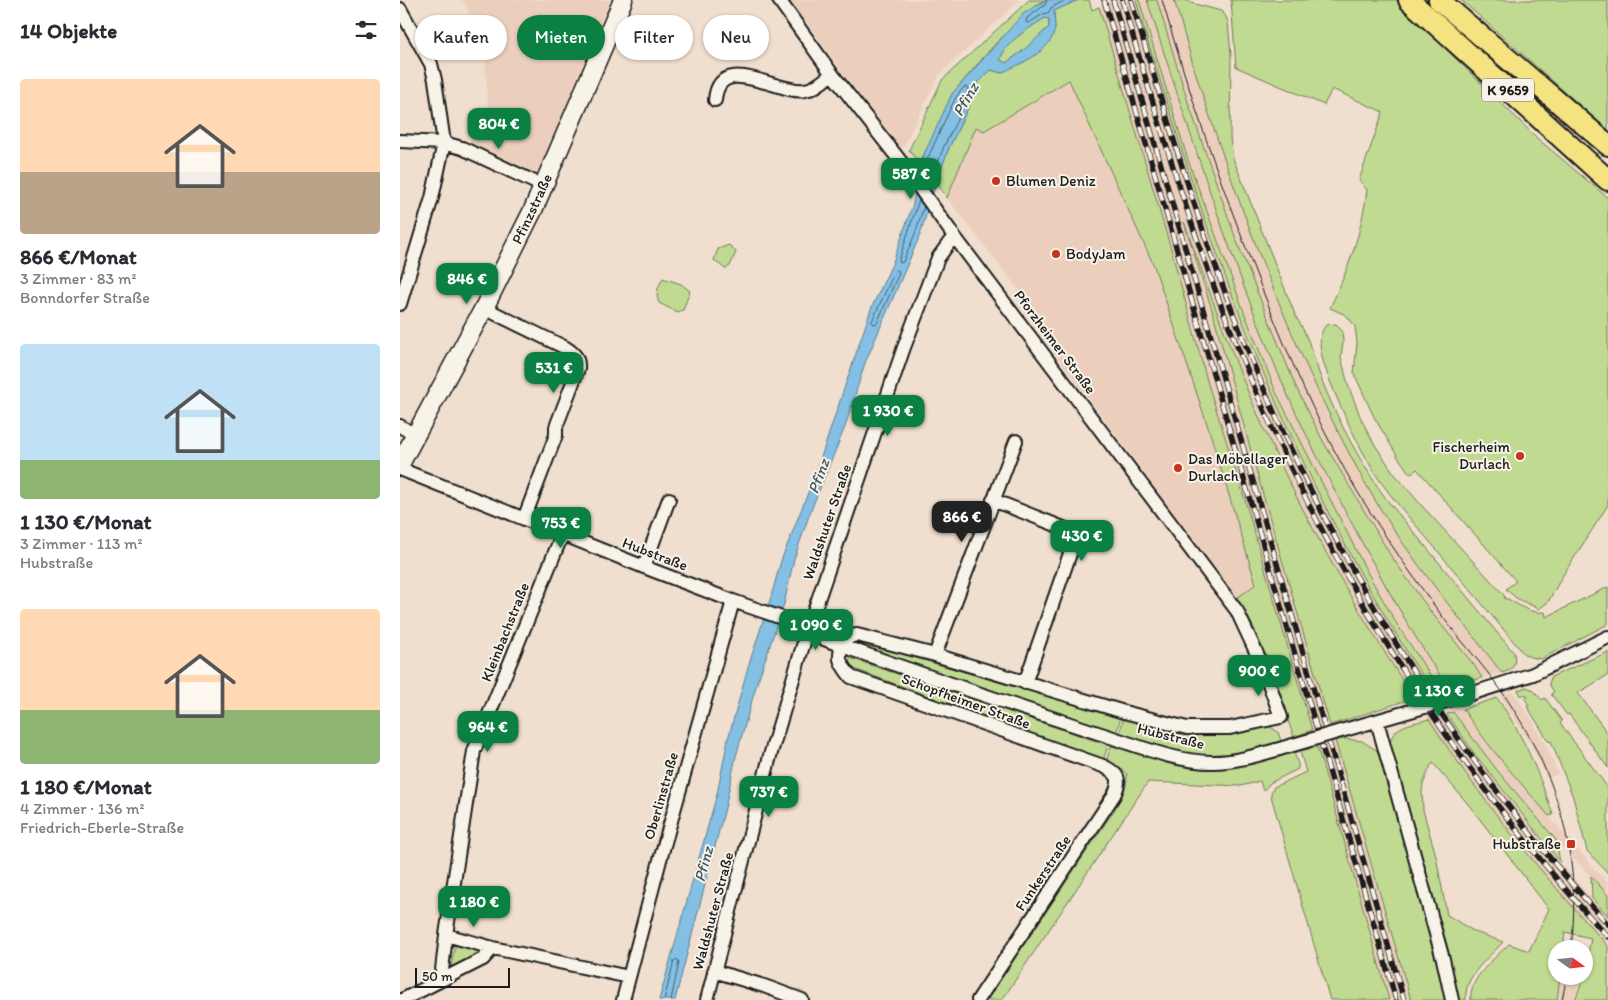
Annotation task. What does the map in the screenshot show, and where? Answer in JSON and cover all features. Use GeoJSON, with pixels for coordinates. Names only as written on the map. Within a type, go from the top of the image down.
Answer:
{"type":"FeatureCollection","features":[{"type":"Feature","properties":{"kind":"main road","name":"Pfinzstraße"},"geometry":{"type":"LineString","coordinates":[[400,464],[484,308],[543,186],[623,0]]}},
{"type":"Feature","properties":{"kind":"main road","name":"K 9659"},"geometry":{"type":"LineString","coordinates":[[1409,0],[1608,180]]}},
{"type":"Feature","properties":{"kind":"main road","name":"K 9659"},"geometry":{"type":"LineString","coordinates":[[1439,0],[1608,145]]}},
{"type":"Feature","properties":{"kind":"street","name":"Pforzheimer Straße"},"geometry":{"type":"LineString","coordinates":[[779,0],[832,74],[911,176],[954,236],[1237,611],[1263,667],[1282,716]]}},
{"type":"Feature","properties":{"kind":"street"},"geometry":{"type":"LineString","coordinates":[[400,9],[431,64],[444,143],[432,198],[400,304]]}},
{"type":"Feature","properties":{"kind":"street"},"geometry":{"type":"LineString","coordinates":[[716,100],[721,84],[725,80],[736,76],[804,91],[816,86],[832,74]]}},
{"type":"Feature","properties":{"kind":"street"},"geometry":{"type":"LineString","coordinates":[[400,141],[444,143],[462,148],[543,186]]}},
{"type":"Feature","properties":{"kind":"street","name":"Waldshuter Straße"},"geometry":{"type":"LineString","coordinates":[[708,1000],[770,756],[808,629],[903,350],[938,258],[954,236]]}},
{"type":"Feature","properties":{"kind":"street"},"geometry":{"type":"LineString","coordinates":[[484,308],[566,348],[572,352],[579,363],[556,427],[556,435],[524,519]]}},
{"type":"Feature","properties":{"kind":"street"},"geometry":{"type":"LineString","coordinates":[[400,426],[415,435]]}},
{"type":"Feature","properties":{"kind":"street"},"geometry":{"type":"LineString","coordinates":[[935,655],[1016,441]]}},
{"type":"Feature","properties":{"kind":"street","name":"Hubstraße"},"geometry":{"type":"LineString","coordinates":[[400,469],[644,567],[802,625],[820,638],[842,646],[1170,756],[1211,762],[1241,760],[1470,694],[1533,674],[1608,637]]}},
{"type":"Feature","properties":{"kind":"street"},"geometry":{"type":"LineString","coordinates":[[644,567],[669,499]]}},
{"type":"Feature","properties":{"kind":"street"},"geometry":{"type":"LineString","coordinates":[[993,500],[1071,531],[1074,542],[1025,683]]}},
{"type":"Feature","properties":{"kind":"street","name":"Kleinbachstraße"},"geometry":{"type":"LineString","coordinates":[[441,979],[474,751],[562,535]]}},
{"type":"Feature","properties":{"kind":"street","name":"Oberlinstraße"},"geometry":{"type":"LineString","coordinates":[[623,1000],[733,601]]}},
{"type":"Feature","properties":{"kind":"street","name":"Hubstraße"},"geometry":{"type":"LineString","coordinates":[[842,646],[851,635],[858,635],[935,655],[1155,721],[1188,728],[1230,728],[1282,716]]}},
{"type":"Feature","properties":{"kind":"street","name":"Schopfheimer Straße"},"geometry":{"type":"LineString","coordinates":[[842,646],[840,660],[851,676],[1103,766]]}},
{"type":"Feature","properties":{"kind":"street"},"geometry":{"type":"LineString","coordinates":[[1377,721],[1452,1000]]}},
{"type":"Feature","properties":{"kind":"street","name":"Funkerstraße"},"geometry":{"type":"LineString","coordinates":[[978,1000],[1118,786],[1118,778],[1113,771],[1103,766]]}},
{"type":"Feature","properties":{"kind":"street"},"geometry":{"type":"LineString","coordinates":[[446,935],[494,948],[629,977]]}},
{"type":"Feature","properties":{"kind":"street"},"geometry":{"type":"LineString","coordinates":[[402,1000],[483,959],[494,948]]}},
{"type":"Feature","properties":{"kind":"street"},"geometry":{"type":"LineString","coordinates":[[714,972],[764,986],[802,1000]]}},
{"type":"Feature","properties":{"kind":"shaded area"},"geometry":{"type":"Polygon","coordinates":[[[461,0],[610,0],[604,15],[517,15],[517,60],[585,60],[535,178],[468,145],[480,119],[485,119],[488,105],[485,60],[507,60],[507,15],[470,15],[465,3],[461,0]]]}},
{"type":"Feature","properties":{"kind":"shaded area"},"geometry":{"type":"Polygon","coordinates":[[[789,0],[1020,0],[939,75],[901,151],[789,0]]]}},
{"type":"Feature","properties":{"kind":"shaded area"},"geometry":{"type":"Polygon","coordinates":[[[1113,0],[1136,0],[1179,144],[1210,236],[1251,347],[1299,455],[1351,557],[1446,714],[1559,862],[1608,916],[1608,946],[1525,852],[1450,752],[1369,627],[1318,539],[1264,430],[1238,368],[1188,233],[1213,313],[1260,484],[1411,1000],[1389,1000],[1322,763],[1291,663],[1242,490],[1208,384],[1171,249],[1099,7],[1113,0]]]}},
{"type":"Feature","properties":{"kind":"shaded area"},"geometry":{"type":"Polygon","coordinates":[[[1139,0],[1147,0],[1212,199],[1299,419],[1351,523],[1412,630],[1477,730],[1514,776],[1608,884],[1608,895],[1556,840],[1479,747],[1454,713],[1414,651],[1367,572],[1290,422],[1244,312],[1188,160],[1139,0]]]}},
{"type":"Feature","properties":{"kind":"shaded area"},"geometry":{"type":"Polygon","coordinates":[[[1157,0],[1174,0],[1218,142],[1251,230],[1292,334],[1360,473],[1413,556],[1502,673],[1482,678],[1391,556],[1324,443],[1296,387],[1237,242],[1187,99],[1157,0]]]}},
{"type":"Feature","properties":{"kind":"shaded area"},"geometry":{"type":"Polygon","coordinates":[[[1069,80],[1154,266],[1211,436],[1256,584],[1237,598],[1031,321],[1038,314],[947,198],[976,127],[984,131],[1069,80]]]}},
{"type":"Feature","properties":{"kind":"shaded area"},"geometry":{"type":"Polygon","coordinates":[[[1513,692],[1531,718],[1558,774],[1547,778],[1532,747],[1500,695],[1513,692]]]}},
{"type":"Feature","properties":{"kind":"shaded area"},"geometry":{"type":"Polygon","coordinates":[[[1559,985],[1578,985],[1575,1000],[1557,1000],[1559,985]]]}},
{"type":"Feature","properties":{"kind":"green space"},"geometry":{"type":"Polygon","coordinates":[[[1029,0],[1046,0],[1039,3],[995,44],[952,94],[919,163],[909,150],[942,80],[1029,0]]]}},
{"type":"Feature","properties":{"kind":"green space"},"geometry":{"type":"Polygon","coordinates":[[[1078,0],[1089,0],[1092,10],[1099,7],[1171,249],[1208,384],[1242,490],[1312,730],[1294,737],[1254,628],[1237,598],[1256,584],[1211,436],[1154,266],[1069,80],[984,131],[976,127],[947,198],[936,182],[949,148],[968,108],[975,86],[991,70],[1002,73],[1055,29],[1054,11],[1078,0]]]}},
{"type":"Feature","properties":{"kind":"green space"},"geometry":{"type":"Polygon","coordinates":[[[1136,0],[1139,0],[1188,160],[1244,312],[1276,392],[1367,572],[1398,626],[1440,690],[1433,692],[1390,624],[1350,553],[1313,481],[1279,408],[1247,334],[1192,182],[1136,0]]]}},
{"type":"Feature","properties":{"kind":"green space"},"geometry":{"type":"Polygon","coordinates":[[[1147,0],[1157,0],[1187,99],[1237,242],[1296,387],[1324,443],[1391,556],[1482,678],[1448,688],[1390,593],[1313,448],[1276,368],[1240,277],[1147,0]]]}},
{"type":"Feature","properties":{"kind":"green space"},"geometry":{"type":"Polygon","coordinates":[[[1174,0],[1186,0],[1221,11],[1228,22],[1231,55],[1230,138],[1233,158],[1296,317],[1308,340],[1322,381],[1343,428],[1359,458],[1387,500],[1514,653],[1515,660],[1512,668],[1509,670],[1502,673],[1408,551],[1374,499],[1335,426],[1270,282],[1251,233],[1199,84],[1174,0]]]}},
{"type":"Feature","properties":{"kind":"green space"},"geometry":{"type":"Polygon","coordinates":[[[1231,0],[1396,0],[1538,139],[1608,198],[1608,505],[1548,602],[1539,609],[1516,598],[1506,589],[1516,581],[1417,469],[1410,474],[1398,457],[1374,417],[1354,373],[1357,343],[1355,326],[1346,315],[1330,308],[1343,279],[1358,236],[1367,190],[1359,180],[1383,112],[1332,89],[1324,105],[1236,67],[1231,0]]]}},
{"type":"Feature","properties":{"kind":"green space"},"geometry":{"type":"Polygon","coordinates":[[[1461,0],[1608,0],[1608,130],[1461,0]]]}},
{"type":"Feature","properties":{"kind":"green space"},"geometry":{"type":"Polygon","coordinates":[[[1045,18],[1049,19],[1049,27],[1024,50],[1006,63],[1000,60],[1007,47],[1013,41],[1045,18]]]}},
{"type":"Feature","properties":{"kind":"green space"},"geometry":{"type":"Polygon","coordinates":[[[1184,222],[1243,380],[1281,466],[1334,567],[1373,634],[1414,698],[1330,725],[1260,484],[1213,313],[1184,222]]]}},
{"type":"Feature","properties":{"kind":"green space"},"geometry":{"type":"Polygon","coordinates":[[[729,245],[736,252],[730,266],[725,269],[714,260],[718,249],[729,245]]]}},
{"type":"Feature","properties":{"kind":"green space"},"geometry":{"type":"Polygon","coordinates":[[[663,278],[681,284],[690,291],[683,310],[677,312],[659,303],[657,296],[663,278]]]}},
{"type":"Feature","properties":{"kind":"green space"},"geometry":{"type":"Polygon","coordinates":[[[1336,324],[1342,331],[1341,357],[1348,385],[1362,421],[1375,445],[1393,472],[1504,595],[1505,599],[1530,611],[1545,612],[1546,617],[1608,587],[1608,624],[1541,659],[1524,654],[1397,503],[1371,467],[1342,410],[1321,355],[1320,339],[1322,331],[1326,325],[1336,324]]]}},
{"type":"Feature","properties":{"kind":"green space"},"geometry":{"type":"Polygon","coordinates":[[[857,641],[1121,717],[1116,734],[856,646],[857,641]]]}},
{"type":"Feature","properties":{"kind":"green space"},"geometry":{"type":"Polygon","coordinates":[[[1608,652],[1608,675],[1578,693],[1608,734],[1608,768],[1569,714],[1567,715],[1551,694],[1554,692],[1549,684],[1551,677],[1608,652]]]}},
{"type":"Feature","properties":{"kind":"green space"},"geometry":{"type":"Polygon","coordinates":[[[850,658],[1108,745],[1103,761],[852,668],[849,665],[850,658]]]}},
{"type":"Feature","properties":{"kind":"green space"},"geometry":{"type":"Polygon","coordinates":[[[1526,687],[1532,689],[1542,700],[1545,698],[1562,721],[1560,723],[1608,788],[1608,873],[1587,851],[1573,797],[1551,741],[1549,742],[1527,706],[1529,705],[1525,699],[1528,697],[1526,694],[1521,696],[1518,690],[1526,687]]]}},
{"type":"Feature","properties":{"kind":"green space"},"geometry":{"type":"Polygon","coordinates":[[[1497,698],[1507,712],[1530,754],[1553,815],[1549,816],[1515,777],[1463,709],[1497,698]]]}},
{"type":"Feature","properties":{"kind":"green space"},"geometry":{"type":"Polygon","coordinates":[[[1453,712],[1497,770],[1556,840],[1560,862],[1474,753],[1447,714],[1453,712]]]}},
{"type":"Feature","properties":{"kind":"green space"},"geometry":{"type":"Polygon","coordinates":[[[1124,717],[1187,734],[1209,734],[1269,726],[1278,732],[1281,741],[1289,739],[1298,769],[1270,783],[1263,791],[1260,781],[1241,786],[1148,782],[1002,1000],[987,1000],[1122,797],[1127,774],[1106,762],[1111,746],[1155,759],[1214,768],[1255,763],[1279,756],[1275,744],[1234,755],[1204,756],[1176,751],[1119,734],[1124,717]]]}},
{"type":"Feature","properties":{"kind":"green space"},"geometry":{"type":"Polygon","coordinates":[[[1429,719],[1491,808],[1560,892],[1608,946],[1608,1000],[1575,1000],[1581,985],[1593,985],[1593,940],[1565,932],[1564,940],[1548,940],[1548,985],[1559,985],[1557,1000],[1471,1000],[1471,992],[1478,977],[1490,962],[1509,944],[1529,951],[1549,909],[1468,804],[1433,763],[1423,784],[1423,810],[1436,856],[1447,915],[1475,932],[1503,942],[1473,975],[1466,991],[1466,1000],[1456,1000],[1387,741],[1390,741],[1400,728],[1429,719]]]}},
{"type":"Feature","properties":{"kind":"green space"},"geometry":{"type":"Polygon","coordinates":[[[1335,740],[1362,741],[1379,752],[1449,1000],[1411,1000],[1335,740]]]}},
{"type":"Feature","properties":{"kind":"green space"},"geometry":{"type":"Polygon","coordinates":[[[1317,747],[1389,1000],[1330,1000],[1271,796],[1274,787],[1306,772],[1300,751],[1317,747]]]}},
{"type":"Feature","properties":{"kind":"green space"},"geometry":{"type":"Polygon","coordinates":[[[1591,876],[1608,895],[1608,916],[1592,898],[1591,876]]]}},
{"type":"Feature","properties":{"kind":"green space"},"geometry":{"type":"Polygon","coordinates":[[[456,942],[479,948],[480,952],[452,967],[456,942]]]}},
{"type":"Feature","properties":{"kind":"water","name":"Pfinz"},"geometry":{"type":"Polygon","coordinates":[[[1046,0],[1078,0],[1054,11],[1055,28],[1053,36],[1042,50],[1026,61],[1001,73],[991,70],[975,86],[968,108],[949,148],[936,182],[920,235],[865,363],[845,427],[811,510],[794,559],[784,604],[757,683],[736,756],[725,808],[675,1000],[659,1000],[717,794],[728,739],[748,667],[781,561],[815,475],[871,309],[893,262],[913,204],[921,161],[952,94],[1023,14],[1046,0]],[[1045,18],[1013,41],[1007,47],[1000,60],[1006,63],[1024,50],[1049,27],[1049,19],[1045,18]]]}},
{"type":"Feature","properties":{"kind":"tram line"},"geometry":{"type":"LineString","coordinates":[[1162,0],[1196,108],[1233,214],[1303,388],[1358,493],[1400,557],[1445,620],[1498,686],[1518,716],[1549,778],[1560,810],[1568,843],[1573,877],[1574,913],[1572,940]]}},
{"type":"Feature","properties":{"kind":"tram line"},"geometry":{"type":"LineString","coordinates":[[1562,1000],[1565,985]]}},
{"type":"Feature","properties":{"kind":"railway"},"geometry":{"type":"LineString","coordinates":[[1104,0],[1396,1000]]}},
{"type":"Feature","properties":{"kind":"railway"},"geometry":{"type":"LineString","coordinates":[[1113,0],[1404,1000]]}},
{"type":"Feature","properties":{"kind":"railway"},"geometry":{"type":"LineString","coordinates":[[1122,0],[1175,174],[1220,303],[1271,427],[1309,506],[1351,583],[1396,658],[1444,731],[1495,802],[1550,871],[1608,937]]}},
{"type":"Feature","properties":{"kind":"railway"},"geometry":{"type":"LineString","coordinates":[[1131,0],[1212,257],[1244,341],[1278,420],[1315,498],[1355,575],[1399,649],[1447,721],[1497,792],[1551,859],[1608,924]]}},
{"type":"Feature","properties":{"kind":"place","name":"Blumen Deniz"},"geometry":{"type":"Point","coordinates":[996,181]}},
{"type":"Feature","properties":{"kind":"place","name":"BodyJam"},"geometry":{"type":"Point","coordinates":[1056,254]}},
{"type":"Feature","properties":{"kind":"place","name":"Fischerheim Durlach"},"geometry":{"type":"Point","coordinates":[1520,456]}},
{"type":"Feature","properties":{"kind":"place","name":"Das Möbellager Durlach"},"geometry":{"type":"Point","coordinates":[1178,468]}},
{"type":"Feature","properties":{"kind":"place","name":"Hubstraße"},"geometry":{"type":"Point","coordinates":[1571,844]}}]}
